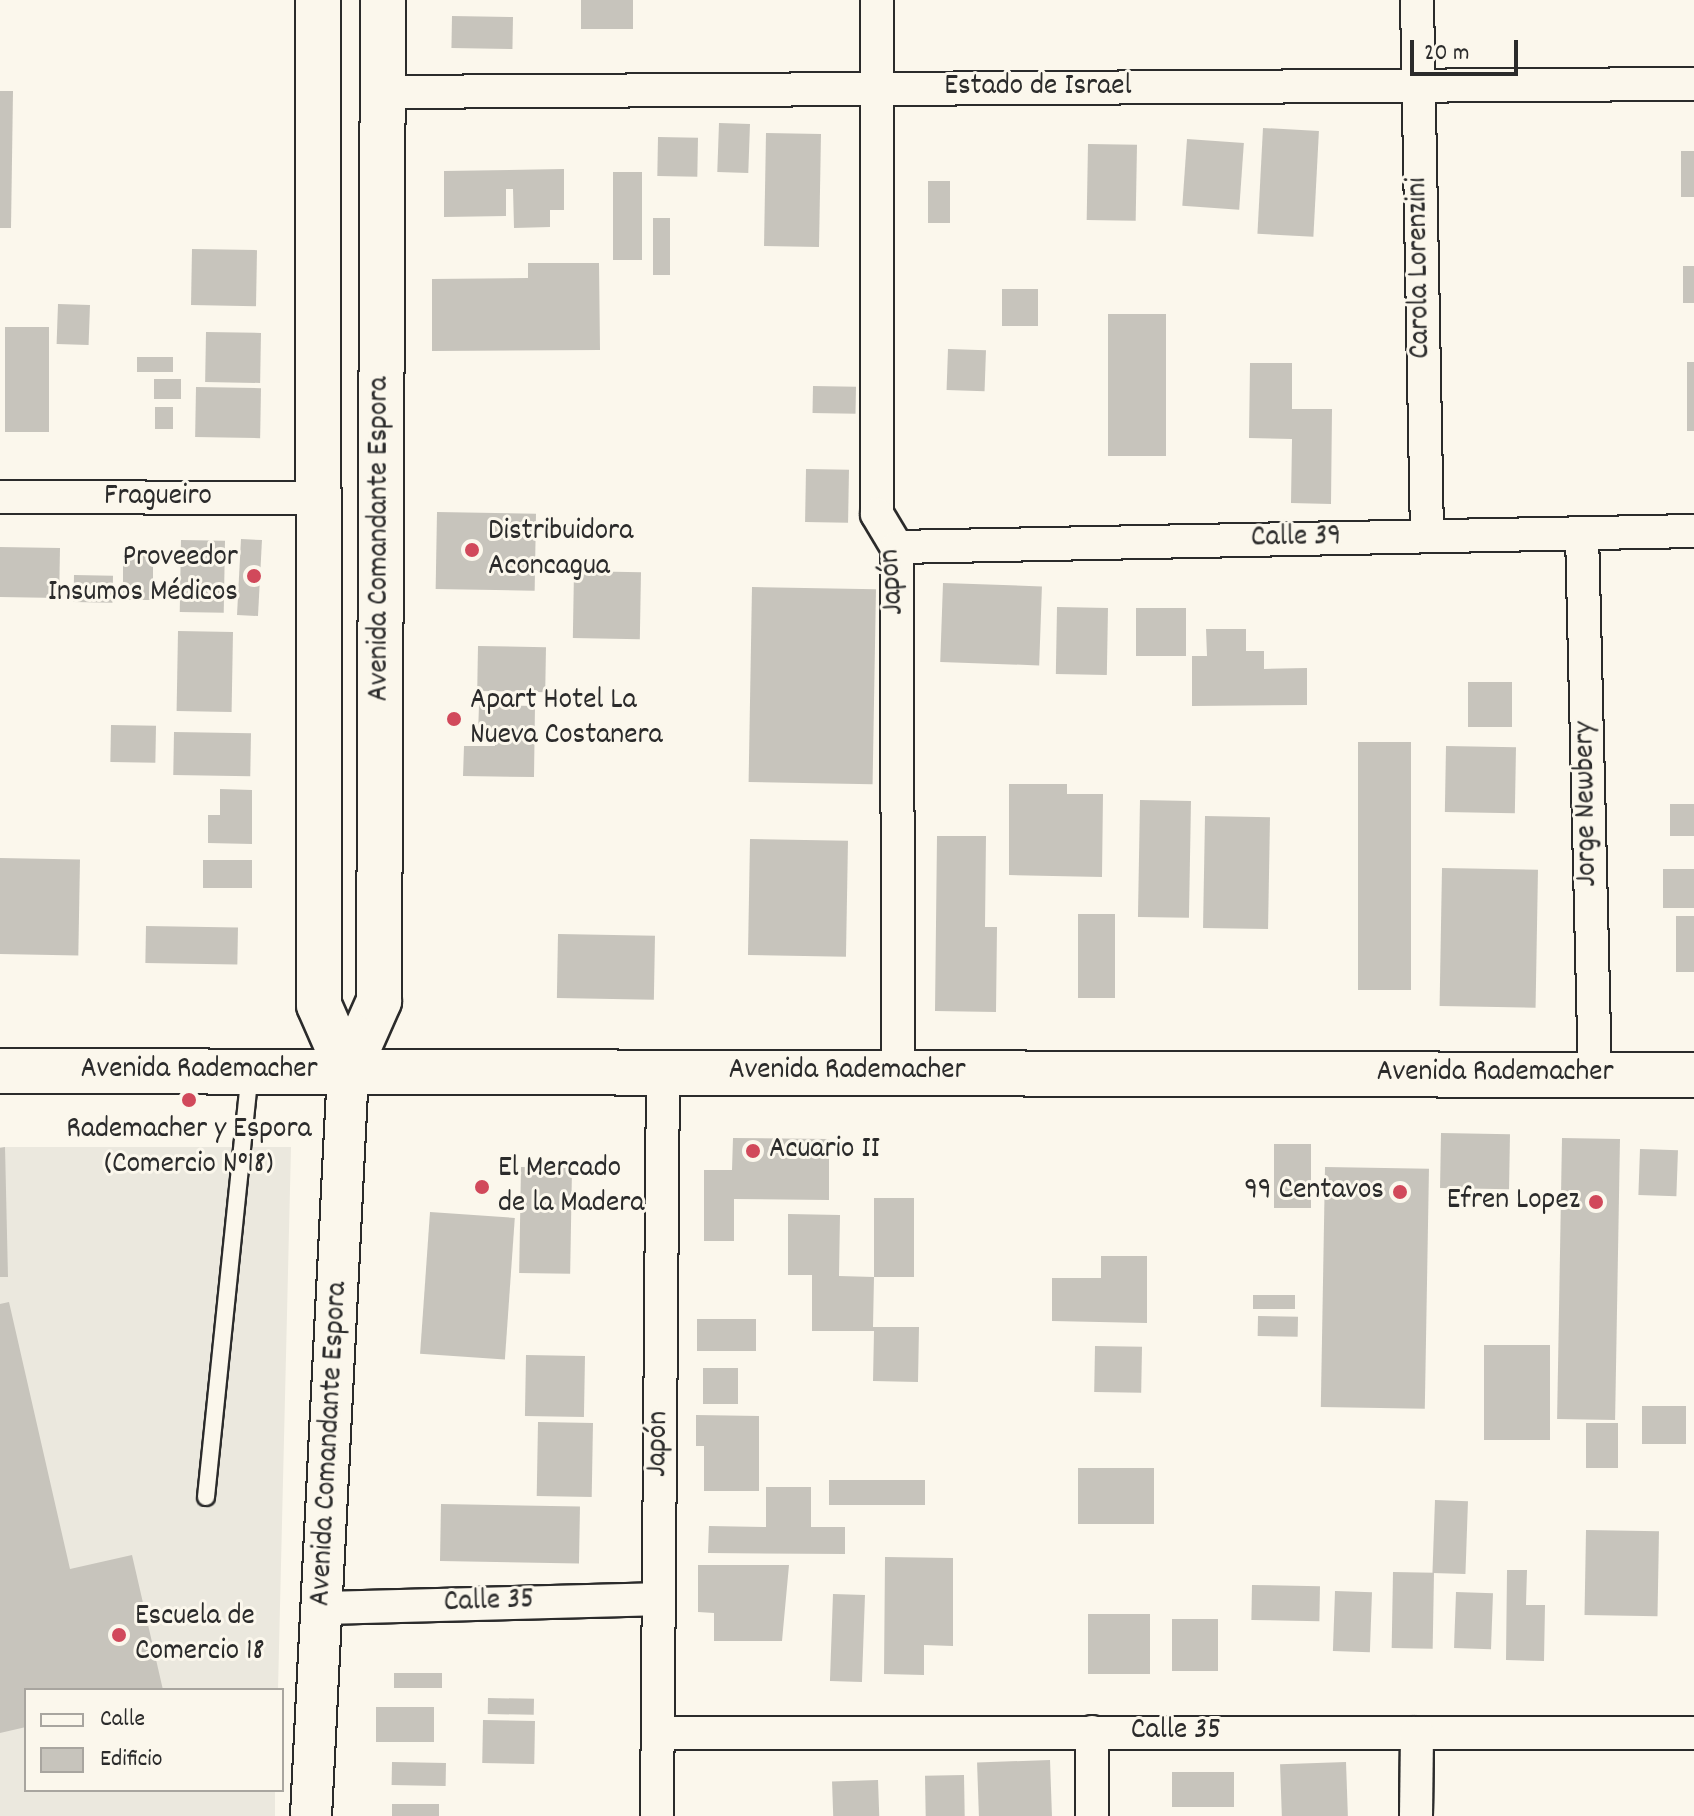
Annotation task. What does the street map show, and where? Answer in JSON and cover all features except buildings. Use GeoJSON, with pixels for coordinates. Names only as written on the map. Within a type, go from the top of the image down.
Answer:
{"type":"FeatureCollection","features":[{"type":"Feature","properties":{"kind":"main road","name":"Avenida Comandante Espora"},"geometry":{"type":"LineString","coordinates":[[318,0],[316,498],[319,1005],[348,1071]]}},
{"type":"Feature","properties":{"kind":"main road","name":"Avenida Comandante Espora"},"geometry":{"type":"LineString","coordinates":[[348,1071],[379,1001],[383,0]]}},
{"type":"Feature","properties":{"kind":"main road","name":"Avenida Rademacher"},"geometry":{"type":"LineString","coordinates":[[0,1071],[1694,1075]]}},
{"type":"Feature","properties":{"kind":"street","name":"Japón"},"geometry":{"type":"LineString","coordinates":[[877,0],[877,514],[897,547],[898,1072]]}},
{"type":"Feature","properties":{"kind":"street","name":"Carola Lorenzini"},"geometry":{"type":"LineString","coordinates":[[1417,0],[1427,536]]}},
{"type":"Feature","properties":{"kind":"street","name":"Estado de Israel"},"geometry":{"type":"LineString","coordinates":[[383,92],[1694,84]]}},
{"type":"Feature","properties":{"kind":"street","name":"Fragueiro"},"geometry":{"type":"LineString","coordinates":[[0,497],[316,498]]}},
{"type":"Feature","properties":{"kind":"street","name":"Calle 39"},"geometry":{"type":"LineString","coordinates":[[897,547],[1694,531]]}},
{"type":"Feature","properties":{"kind":"street","name":"Jorge Newbery"},"geometry":{"type":"LineString","coordinates":[[1582,533],[1595,1075]]}},
{"type":"Feature","properties":{"kind":"street","name":"Avenida Comandante Espora"},"geometry":{"type":"LineString","coordinates":[[311,1816],[348,1071]]}},
{"type":"Feature","properties":{"kind":"street","name":"Japón"},"geometry":{"type":"LineString","coordinates":[[657,1816],[663,1072]]}},
{"type":"Feature","properties":{"kind":"street","name":"Calle 35"},"geometry":{"type":"LineString","coordinates":[[322,1608],[657,1599]]}},
{"type":"Feature","properties":{"kind":"street"},"geometry":{"type":"LineString","coordinates":[[1092,1732],[1092,1816]]}},
{"type":"Feature","properties":{"kind":"street","name":"Calle 35"},"geometry":{"type":"LineString","coordinates":[[658,1733],[1694,1733]]}},
{"type":"Feature","properties":{"kind":"street"},"geometry":{"type":"LineString","coordinates":[[1416,1816],[1417,1733]]}},
{"type":"Feature","properties":{"kind":"lane"},"geometry":{"type":"LineString","coordinates":[[206,1497],[250,1071]]}},
{"type":"Feature","properties":{"kind":"shaded area"},"geometry":{"type":"Polygon","coordinates":[[[0,1147],[291,1147],[278,1688],[24,1688],[24,1792],[275,1792],[275,1816],[0,1816],[0,1147]]]}},
{"type":"Feature","properties":{"kind":"place","name":"Distribuidora Aconcagua"},"geometry":{"type":"Point","coordinates":[472,550]}},
{"type":"Feature","properties":{"kind":"place","name":"Proveedor Insumos Médicos"},"geometry":{"type":"Point","coordinates":[254,576]}},
{"type":"Feature","properties":{"kind":"place","name":"Apart Hotel La Nueva Costanera"},"geometry":{"type":"Point","coordinates":[454,719]}},
{"type":"Feature","properties":{"kind":"place","name":"Rademacher y Espora (Comercio N°18)"},"geometry":{"type":"Point","coordinates":[189,1100]}},
{"type":"Feature","properties":{"kind":"place","name":"Acuario II"},"geometry":{"type":"Point","coordinates":[753,1151]}},
{"type":"Feature","properties":{"kind":"place","name":"El Mercado de la Madera"},"geometry":{"type":"Point","coordinates":[482,1187]}},
{"type":"Feature","properties":{"kind":"place","name":"99 Centavos"},"geometry":{"type":"Point","coordinates":[1400,1192]}},
{"type":"Feature","properties":{"kind":"place","name":"Efren Lopez"},"geometry":{"type":"Point","coordinates":[1596,1202]}},
{"type":"Feature","properties":{"kind":"place","name":"Escuela de Comercio 18"},"geometry":{"type":"Point","coordinates":[119,1635]}}]}
